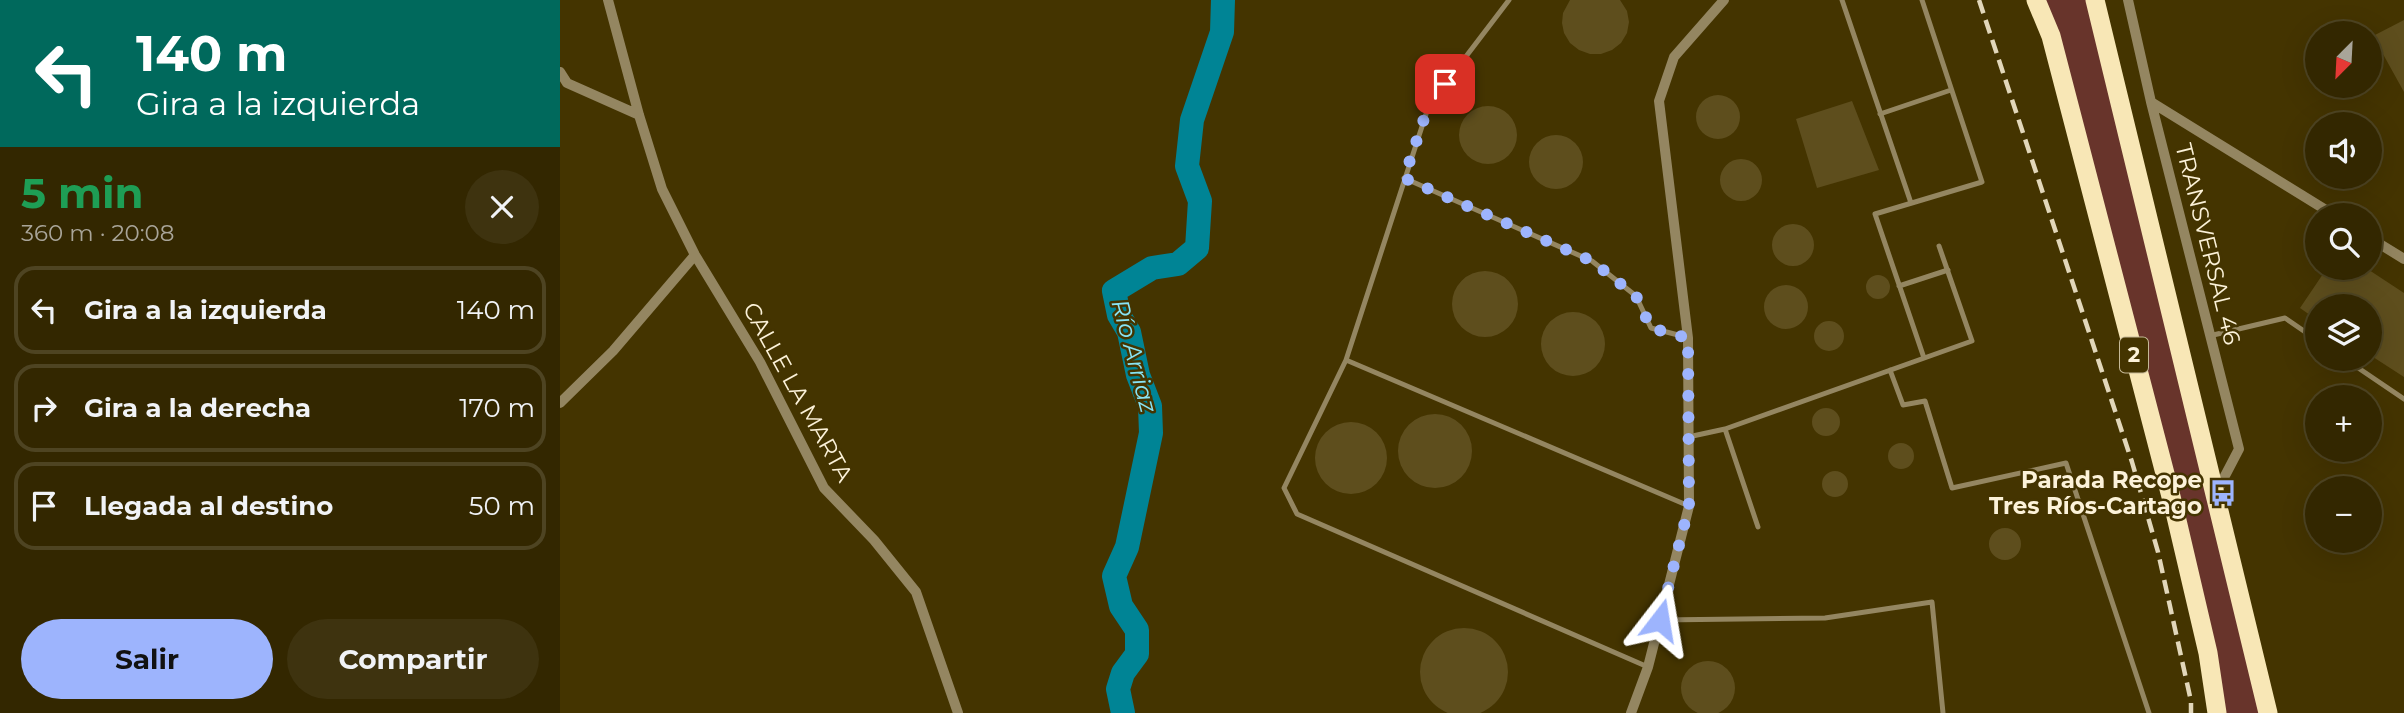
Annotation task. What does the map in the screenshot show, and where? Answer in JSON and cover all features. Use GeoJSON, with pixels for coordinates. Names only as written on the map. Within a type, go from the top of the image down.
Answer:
{"type":"FeatureCollection","features":[{"type":"Feature","properties":{"kind":"highway","name":"2"},"geometry":{"type":"LineString","coordinates":[[2098,1],[2268,713]]}},
{"type":"Feature","properties":{"kind":"highway","name":"2"},"geometry":{"type":"LineString","coordinates":[[2037,3],[2051,36],[2175,512],[2208,653],[2217,713]]}},
{"type":"Feature","properties":{"kind":"street","name":"CALLE LA MARTA"},"geometry":{"type":"LineString","coordinates":[[608,0],[662,190],[695,255],[760,362],[824,488],[874,540],[916,592],[958,713]]}},
{"type":"Feature","properties":{"kind":"street"},"geometry":{"type":"LineString","coordinates":[[1631,713],[1648,667],[1689,506],[1688,338],[1659,102],[1674,57],[1724,0]]}},
{"type":"Feature","properties":{"kind":"street","name":"TRANSVERSAL 46"},"geometry":{"type":"LineString","coordinates":[[2128,0],[2151,102],[2239,449],[2216,493]]}},
{"type":"Feature","properties":{"kind":"street"},"geometry":{"type":"LineString","coordinates":[[560,72],[567,83],[639,115]]}},
{"type":"Feature","properties":{"kind":"street"},"geometry":{"type":"LineString","coordinates":[[2151,102],[2315,203]]}},
{"type":"Feature","properties":{"kind":"street"},"geometry":{"type":"LineString","coordinates":[[2382,245],[2404,259]]}},
{"type":"Feature","properties":{"kind":"street"},"geometry":{"type":"LineString","coordinates":[[560,404],[613,351],[695,255]]}},
{"type":"Feature","properties":{"kind":"lane"},"geometry":{"type":"LineString","coordinates":[[1509,0],[1429,104],[1346,360],[1284,488],[1297,514],[1648,667]]}},
{"type":"Feature","properties":{"kind":"lane"},"geometry":{"type":"LineString","coordinates":[[1842,0],[1911,203]]}},
{"type":"Feature","properties":{"kind":"lane"},"geometry":{"type":"LineString","coordinates":[[1922,0],[1982,182],[1875,214],[1924,358]]}},
{"type":"Feature","properties":{"kind":"lane"},"geometry":{"type":"LineString","coordinates":[[1880,114],[1951,90]]}},
{"type":"Feature","properties":{"kind":"lane"},"geometry":{"type":"LineString","coordinates":[[1404,178],[1592,261],[1636,296],[1651,328],[1688,338]]}},
{"type":"Feature","properties":{"kind":"lane"},"geometry":{"type":"LineString","coordinates":[[1688,436],[1726,429],[1972,341],[1939,246]]}},
{"type":"Feature","properties":{"kind":"lane"},"geometry":{"type":"LineString","coordinates":[[1899,286],[1948,270]]}},
{"type":"Feature","properties":{"kind":"lane"},"geometry":{"type":"LineString","coordinates":[[2210,336],[2285,318],[2305,332]]}},
{"type":"Feature","properties":{"kind":"lane"},"geometry":{"type":"LineString","coordinates":[[1346,360],[1689,506]]}},
{"type":"Feature","properties":{"kind":"lane"},"geometry":{"type":"LineString","coordinates":[[1890,370],[1903,405],[1925,401],[1952,488],[2066,463],[2149,713]]}},
{"type":"Feature","properties":{"kind":"lane"},"geometry":{"type":"LineString","coordinates":[[2363,371],[2404,399]]}},
{"type":"Feature","properties":{"kind":"lane"},"geometry":{"type":"LineString","coordinates":[[1726,429],[1758,527]]}},
{"type":"Feature","properties":{"kind":"lane"},"geometry":{"type":"LineString","coordinates":[[1660,620],[1825,618],[1932,602],[1943,713]]}},
{"type":"Feature","properties":{"kind":"shaded area"},"geometry":{"type":"Polygon","coordinates":[[[2037,0],[2095,0],[2262,713],[2216,713],[2194,596],[2037,0]]]}},
{"type":"Feature","properties":{"kind":"building"},"geometry":{"type":"Polygon","coordinates":[[[1570,0],[1620,0],[1627,11],[1629,22],[1621,43],[1601,54],[1590,54],[1570,43],[1562,23],[1563,13],[1570,0]]]}},
{"type":"Feature","properties":{"kind":"building"},"geometry":{"type":"Polygon","coordinates":[[[2404,20],[2404,92],[2382,52],[2382,31],[2404,20]]]}},
{"type":"Feature","properties":{"kind":"building"},"geometry":{"type":"Polygon","coordinates":[[[1718,95],[1727,96],[1734,101],[1739,108],[1739,126],[1734,133],[1727,138],[1718,139],[1709,138],[1702,133],[1697,126],[1696,117],[1697,108],[1702,101],[1709,96],[1718,95]]]}},
{"type":"Feature","properties":{"kind":"building"},"geometry":{"type":"Polygon","coordinates":[[[1852,101],[1879,170],[1817,188],[1796,119],[1852,101]]]}},
{"type":"Feature","properties":{"kind":"building"},"geometry":{"type":"Polygon","coordinates":[[[1482,106],[1494,106],[1509,114],[1517,129],[1517,141],[1509,156],[1494,164],[1482,164],[1467,156],[1459,141],[1459,129],[1467,114],[1482,106]]]}},
{"type":"Feature","properties":{"kind":"building"},"geometry":{"type":"Polygon","coordinates":[[[1556,135],[1575,143],[1583,162],[1575,181],[1556,189],[1537,181],[1529,162],[1537,143],[1556,135]]]}},
{"type":"Feature","properties":{"kind":"building"},"geometry":{"type":"Polygon","coordinates":[[[1741,159],[1756,165],[1762,180],[1756,195],[1741,201],[1726,195],[1720,180],[1726,165],[1741,159]]]}},
{"type":"Feature","properties":{"kind":"building"},"geometry":{"type":"Polygon","coordinates":[[[1793,224],[1808,230],[1814,245],[1808,260],[1793,266],[1778,260],[1772,245],[1778,230],[1793,224]]]}},
{"type":"Feature","properties":{"kind":"building"},"geometry":{"type":"Polygon","coordinates":[[[1478,271],[1492,271],[1504,276],[1513,285],[1518,304],[1516,317],[1509,328],[1492,337],[1478,337],[1466,332],[1457,323],[1452,311],[1452,297],[1457,285],[1466,276],[1478,271]]]}},
{"type":"Feature","properties":{"kind":"building"},"geometry":{"type":"Polygon","coordinates":[[[1878,275],[1889,282],[1890,287],[1883,298],[1878,299],[1867,292],[1866,287],[1873,276],[1878,275]]]}},
{"type":"Feature","properties":{"kind":"building"},"geometry":{"type":"Polygon","coordinates":[[[2382,279],[2404,293],[2404,377],[2382,363],[2382,294],[2309,294],[2319,280],[2382,279]]]}},
{"type":"Feature","properties":{"kind":"building"},"geometry":{"type":"Polygon","coordinates":[[[1786,285],[1795,286],[1802,291],[1807,298],[1807,316],[1802,323],[1795,328],[1786,329],[1777,328],[1770,323],[1765,316],[1764,307],[1765,298],[1770,291],[1777,286],[1786,285]]]}},
{"type":"Feature","properties":{"kind":"building"},"geometry":{"type":"Polygon","coordinates":[[[1567,312],[1579,312],[1596,321],[1603,332],[1603,356],[1596,367],[1579,376],[1567,376],[1555,371],[1546,362],[1541,350],[1541,338],[1546,326],[1555,317],[1567,312]]]}},
{"type":"Feature","properties":{"kind":"building"},"geometry":{"type":"Polygon","coordinates":[[[1829,321],[1840,325],[1844,336],[1840,347],[1829,351],[1818,347],[1814,336],[1818,325],[1829,321]]]}},
{"type":"Feature","properties":{"kind":"building"},"geometry":{"type":"Polygon","coordinates":[[[1826,408],[1836,412],[1840,422],[1836,432],[1826,436],[1816,432],[1812,422],[1816,412],[1826,408]]]}},
{"type":"Feature","properties":{"kind":"building"},"geometry":{"type":"Polygon","coordinates":[[[1435,414],[1456,420],[1466,430],[1472,451],[1466,472],[1456,482],[1435,488],[1414,482],[1404,472],[1398,451],[1404,430],[1414,420],[1435,414]]]}},
{"type":"Feature","properties":{"kind":"building"},"geometry":{"type":"Polygon","coordinates":[[[1351,422],[1371,428],[1381,438],[1387,458],[1381,478],[1371,488],[1351,494],[1331,488],[1321,478],[1315,458],[1321,438],[1331,428],[1351,422]]]}},
{"type":"Feature","properties":{"kind":"building"},"geometry":{"type":"Polygon","coordinates":[[[1901,443],[1910,447],[1914,456],[1910,465],[1901,469],[1892,465],[1888,456],[1892,447],[1901,443]]]}},
{"type":"Feature","properties":{"kind":"building"},"geometry":{"type":"Polygon","coordinates":[[[1835,471],[1844,475],[1848,484],[1844,493],[1835,497],[1826,493],[1822,484],[1826,475],[1835,471]]]}},
{"type":"Feature","properties":{"kind":"building"},"geometry":{"type":"Polygon","coordinates":[[[2005,528],[2016,533],[2021,544],[2016,555],[2005,560],[1994,555],[1989,544],[1994,533],[2005,528]]]}},
{"type":"Feature","properties":{"kind":"building"},"geometry":{"type":"Polygon","coordinates":[[[1464,628],[1481,631],[1501,648],[1507,663],[1505,689],[1495,703],[1481,713],[1447,713],[1433,703],[1423,689],[1420,672],[1423,655],[1433,641],[1447,631],[1464,628]]]}},
{"type":"Feature","properties":{"kind":"building"},"geometry":{"type":"Polygon","coordinates":[[[1698,663],[1718,663],[1727,669],[1733,678],[1733,698],[1727,707],[1718,713],[1698,713],[1689,707],[1683,698],[1683,678],[1689,669],[1698,663]]]}},
{"type":"Feature","properties":{"kind":"waterway","name":"Río Arriaz"},"geometry":{"type":"LineString","coordinates":[[1123,713],[1118,689],[1123,673],[1137,654],[1137,630],[1121,606],[1114,576],[1127,547],[1151,433],[1150,406],[1138,375],[1129,332],[1119,315],[1114,291],[1152,268],[1178,264],[1197,248],[1200,201],[1187,166],[1192,120],[1222,32],[1223,0]]}},
{"type":"Feature","properties":{"kind":"railway"},"geometry":{"type":"LineString","coordinates":[[1979,0],[2132,462],[2158,552],[2191,701],[2191,713]]}},
{"type":"Feature","properties":{"kind":"place","name":"Parada Recope Tres Ríos-Cartago"},"geometry":{"type":"Point","coordinates":[2223,493]}},
{"type":"Feature","properties":{"kind":"route"},"geometry":{"type":"LineString","coordinates":[[1445,84],[1429,104],[1404,178],[1592,261],[1636,296],[1651,328],[1688,338],[1689,506],[1660,620]]}}]}
